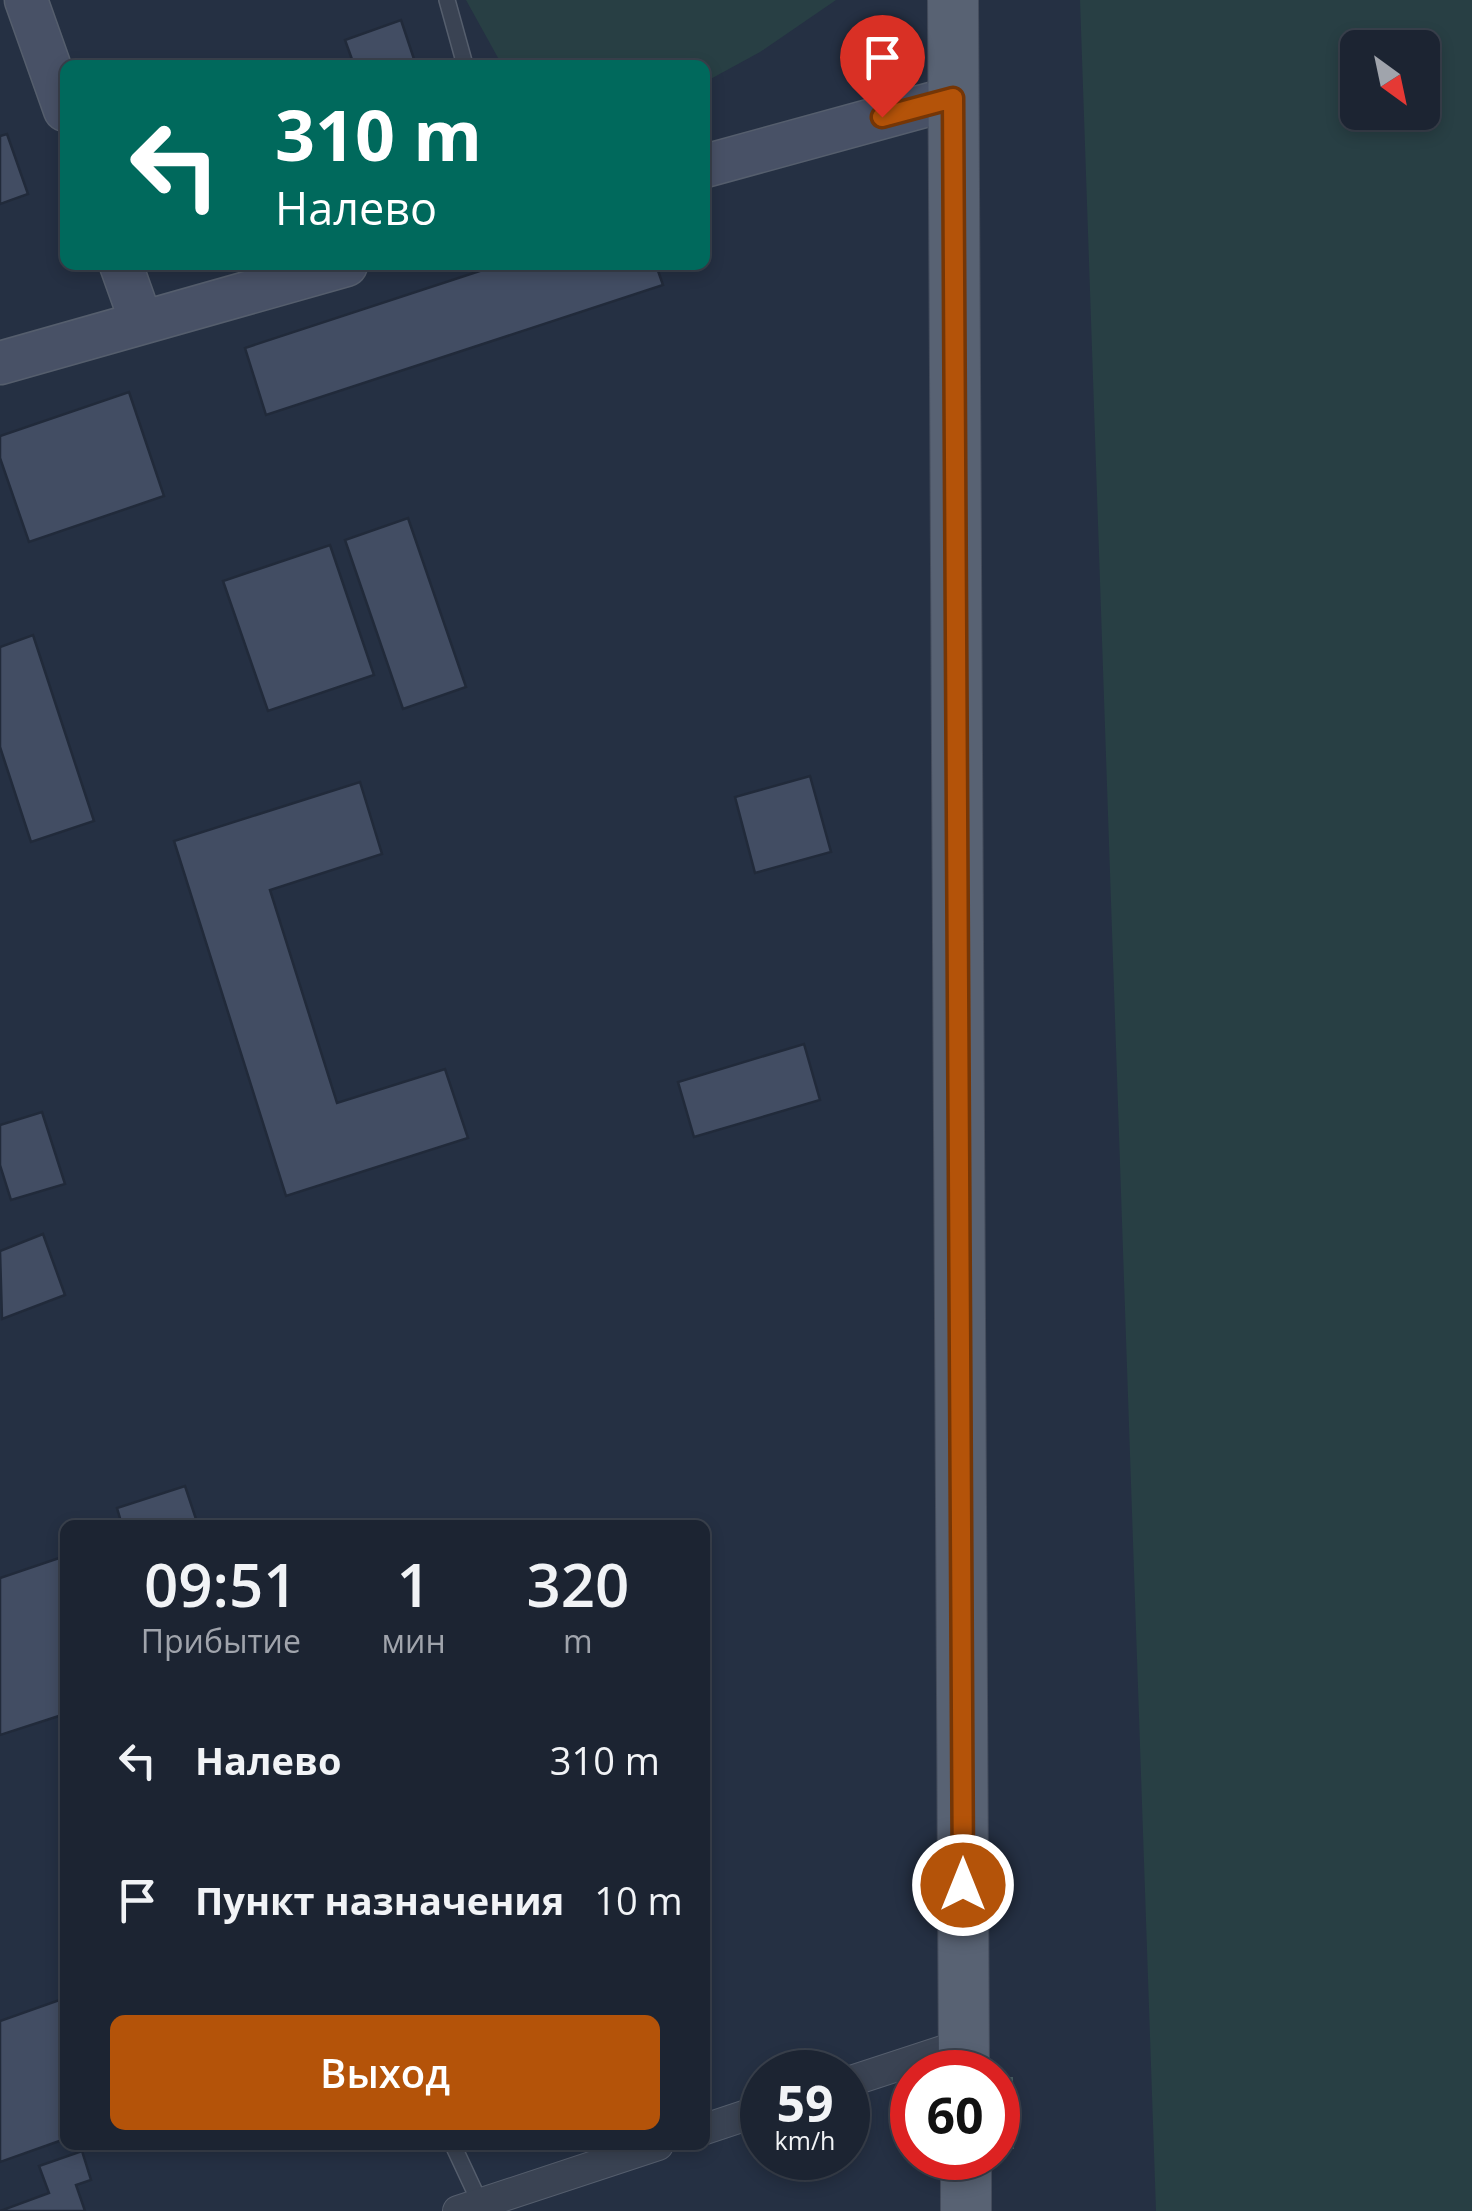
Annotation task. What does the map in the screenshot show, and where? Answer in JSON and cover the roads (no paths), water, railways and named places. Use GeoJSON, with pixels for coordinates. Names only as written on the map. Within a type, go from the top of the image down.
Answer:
{"type":"FeatureCollection","features":[{"type":"Feature","properties":{"kind":"main road"},"geometry":{"type":"LineString","coordinates":[[953,0],[964,2050]]}},
{"type":"Feature","properties":{"kind":"main road"},"geometry":{"type":"LineString","coordinates":[[966,2180],[966,2211]]}},
{"type":"Feature","properties":{"kind":"street"},"geometry":{"type":"LineString","coordinates":[[26,0],[60,96]]}},
{"type":"Feature","properties":{"kind":"street"},"geometry":{"type":"LineString","coordinates":[[710,165],[953,98]]}},
{"type":"Feature","properties":{"kind":"street"},"geometry":{"type":"LineString","coordinates":[[122,270],[141,322]]}},
{"type":"Feature","properties":{"kind":"street"},"geometry":{"type":"LineString","coordinates":[[0,363],[328,270]]}},
{"type":"Feature","properties":{"kind":"street"},"geometry":{"type":"LineString","coordinates":[[710,2127],[740,2117]]}},
{"type":"Feature","properties":{"kind":"street"},"geometry":{"type":"LineString","coordinates":[[474,2208],[643,2150]]}},
{"type":"Feature","properties":{"kind":"lane"},"geometry":{"type":"LineString","coordinates":[[446,0],[464,60]]}},
{"type":"Feature","properties":{"kind":"lane"},"geometry":{"type":"LineString","coordinates":[[455,2150],[474,2208]]}}]}
